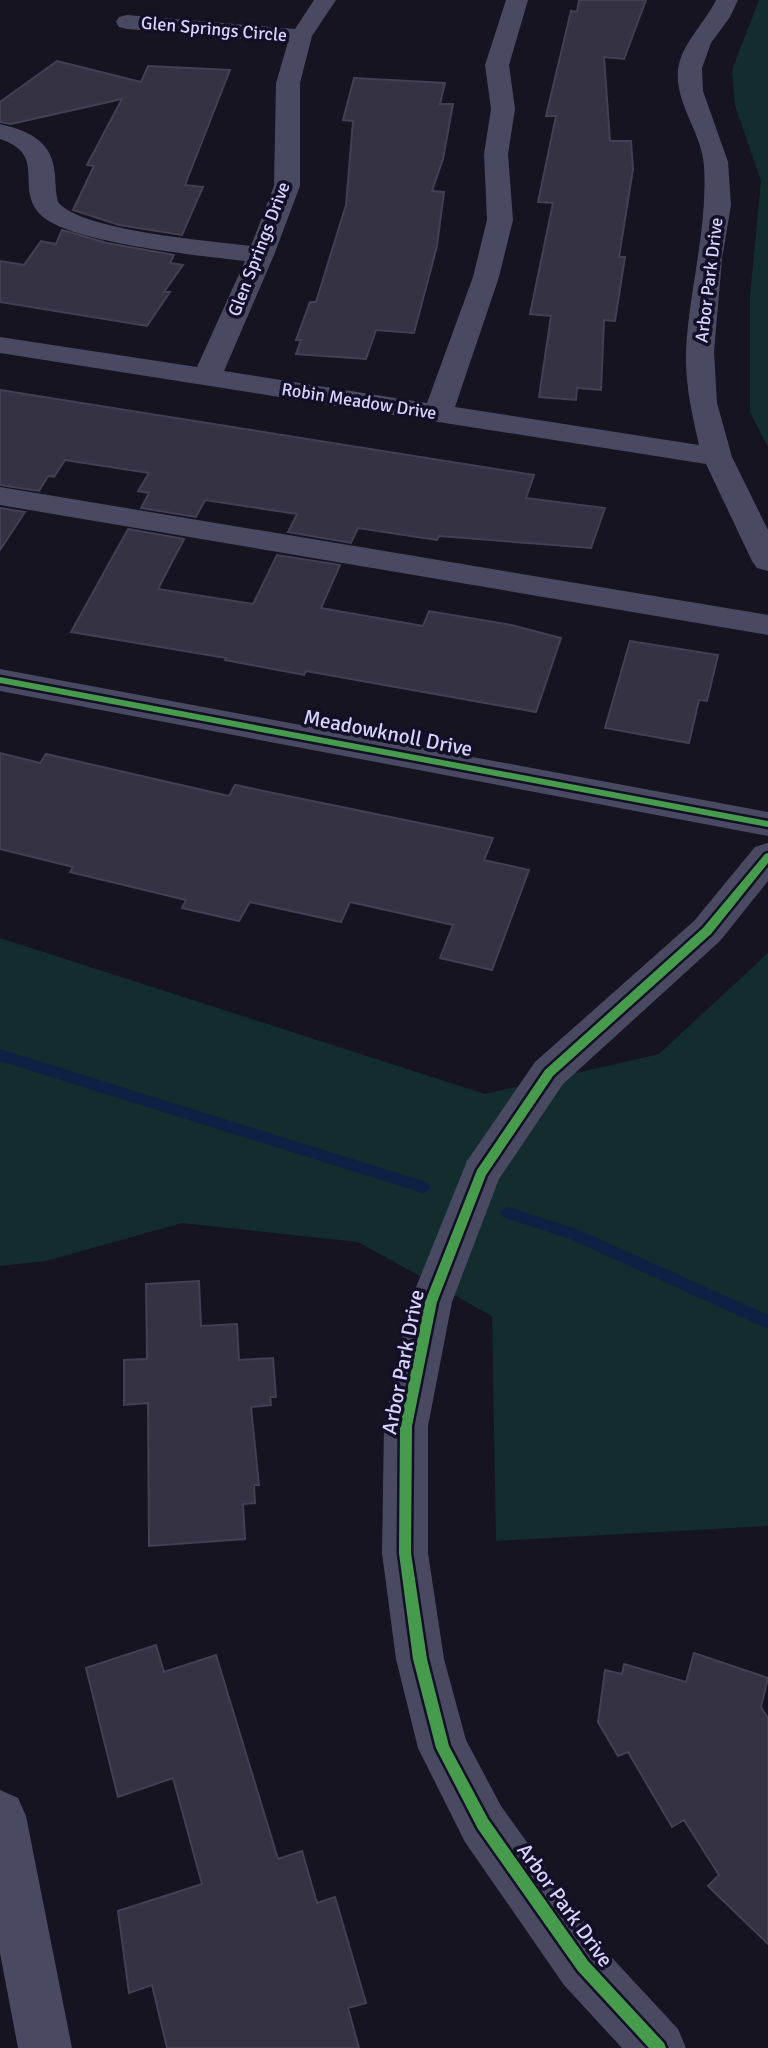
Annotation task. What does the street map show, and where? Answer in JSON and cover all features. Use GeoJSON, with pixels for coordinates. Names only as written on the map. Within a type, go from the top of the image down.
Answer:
{"type":"FeatureCollection","features":[{"type":"Feature","properties":{"kind":"street","name":"Glen Springs Drive"},"geometry":{"type":"LineString","coordinates":[[208,377],[261,256],[287,186],[288,83],[301,36],[325,0]]}},
{"type":"Feature","properties":{"kind":"street"},"geometry":{"type":"LineString","coordinates":[[438,414],[486,277],[500,220],[496,154],[503,109],[497,65],[517,0]]}},
{"type":"Feature","properties":{"kind":"street","name":"Arbor Park Drive"},"geometry":{"type":"LineString","coordinates":[[727,0],[719,17],[700,43],[691,68],[691,91],[716,162],[718,205],[709,258],[700,352],[703,404],[717,457],[768,561]]}},
{"type":"Feature","properties":{"kind":"street","name":"Glen Springs Circle"},"geometry":{"type":"LineString","coordinates":[[127,22],[301,36]]}},
{"type":"Feature","properties":{"kind":"street"},"geometry":{"type":"LineString","coordinates":[[0,131],[25,138],[35,149],[43,175],[43,194],[49,210],[71,223],[151,240],[261,256]]}},
{"type":"Feature","properties":{"kind":"street","name":"Robin Meadow Drive"},"geometry":{"type":"LineString","coordinates":[[0,345],[717,457]]}},
{"type":"Feature","properties":{"kind":"street"},"geometry":{"type":"LineString","coordinates":[[0,496],[768,625]]}},
{"type":"Feature","properties":{"kind":"street","name":"Meadowknoll Drive"},"geometry":{"type":"LineString","coordinates":[[0,680],[768,824]]}},
{"type":"Feature","properties":{"kind":"street","name":"Arbor Park Drive"},"geometry":{"type":"LineString","coordinates":[[659,2048],[583,1966],[483,1824],[443,1748],[420,1659],[405,1553],[406,1426],[431,1302],[481,1173],[550,1073],[707,931],[768,856]]}},
{"type":"Feature","properties":{"kind":"street"},"geometry":{"type":"LineString","coordinates":[[0,1816],[45,2048]]}},
{"type":"Feature","properties":{"kind":"green space"},"geometry":{"type":"Polygon","coordinates":[[[759,0],[768,0],[768,447],[750,412],[750,296],[761,181],[735,105],[732,70],[759,0]]]}},
{"type":"Feature","properties":{"kind":"green space"},"geometry":{"type":"Polygon","coordinates":[[[0,938],[485,1094],[659,1054],[768,953],[768,1526],[496,1541],[492,1316],[358,1242],[182,1223],[46,1261],[0,1266],[0,938]]]}},
{"type":"Feature","properties":{"kind":"building"},"geometry":{"type":"Polygon","coordinates":[[[579,0],[646,0],[624,59],[604,57],[610,141],[631,141],[633,169],[619,257],[625,257],[615,321],[604,320],[601,390],[577,388],[576,400],[539,397],[551,316],[530,314],[553,203],[538,202],[556,116],[546,116],[571,11],[577,12],[579,0]]]}},
{"type":"Feature","properties":{"kind":"building"},"geometry":{"type":"Polygon","coordinates":[[[57,61],[141,82],[148,66],[230,70],[185,185],[203,187],[182,235],[119,225],[73,210],[94,166],[87,165],[122,99],[11,124],[0,122],[0,102],[57,61]]]}},
{"type":"Feature","properties":{"kind":"building"},"geometry":{"type":"Polygon","coordinates":[[[354,78],[445,83],[440,104],[453,104],[443,159],[432,191],[444,192],[437,246],[414,333],[376,330],[366,359],[296,354],[301,340],[296,340],[310,302],[316,302],[346,205],[353,121],[343,120],[354,78]]]}},
{"type":"Feature","properties":{"kind":"building"},"geometry":{"type":"Polygon","coordinates":[[[62,230],[107,243],[174,255],[170,263],[183,265],[164,292],[170,292],[147,326],[0,302],[0,261],[24,265],[41,241],[56,244],[62,230]]]}},
{"type":"Feature","properties":{"kind":"building"},"geometry":{"type":"Polygon","coordinates":[[[0,390],[534,475],[526,498],[605,508],[591,548],[439,536],[437,540],[358,528],[351,543],[288,532],[297,514],[205,500],[196,517],[141,508],[149,493],[138,491],[149,473],[65,460],[54,477],[48,476],[39,491],[0,485],[0,390]]]}},
{"type":"Feature","properties":{"kind":"building"},"geometry":{"type":"Polygon","coordinates":[[[0,508],[25,512],[0,550],[0,508]]]}},
{"type":"Feature","properties":{"kind":"building"},"geometry":{"type":"Polygon","coordinates":[[[128,529],[184,539],[158,589],[253,604],[277,555],[340,565],[321,608],[423,626],[429,611],[511,625],[561,638],[536,712],[306,671],[304,675],[225,660],[226,658],[71,632],[128,529]]]}},
{"type":"Feature","properties":{"kind":"building"},"geometry":{"type":"Polygon","coordinates":[[[630,641],[718,655],[707,701],[699,700],[689,743],[605,728],[630,641]]]}},
{"type":"Feature","properties":{"kind":"building"},"geometry":{"type":"Polygon","coordinates":[[[0,753],[40,763],[46,754],[229,796],[235,785],[493,838],[484,860],[529,870],[492,970],[440,958],[453,925],[350,902],[341,922],[250,902],[239,921],[182,908],[186,900],[70,872],[73,867],[0,849],[0,753]]]}},
{"type":"Feature","properties":{"kind":"building"},"geometry":{"type":"Polygon","coordinates":[[[199,1281],[201,1326],[237,1324],[239,1360],[273,1358],[276,1397],[270,1397],[271,1405],[251,1407],[259,1485],[254,1485],[255,1503],[243,1504],[245,1539],[149,1546],[148,1403],[124,1405],[124,1360],[147,1359],[146,1284],[199,1281]]]}},
{"type":"Feature","properties":{"kind":"building"},"geometry":{"type":"Polygon","coordinates":[[[156,1645],[164,1672],[216,1655],[278,1859],[302,1851],[317,1903],[335,1897],[366,2003],[348,2008],[359,2048],[167,2048],[152,1985],[129,1993],[118,1911],[202,1884],[173,1778],[118,1797],[86,1668],[156,1645]]]}},
{"type":"Feature","properties":{"kind":"building"},"geometry":{"type":"Polygon","coordinates":[[[694,1653],[768,1678],[761,1707],[768,1718],[768,1944],[708,1886],[719,1875],[684,1820],[672,1827],[628,1752],[618,1756],[598,1722],[605,1670],[622,1674],[624,1664],[686,1682],[694,1653]]]}},
{"type":"Feature","properties":{"kind":"waterway"},"geometry":{"type":"LineString","coordinates":[[0,1055],[423,1187]]}},
{"type":"Feature","properties":{"kind":"waterway"},"geometry":{"type":"LineString","coordinates":[[508,1213],[574,1234],[768,1322]]}},
{"type":"Feature","properties":{"kind":"cycle path"},"geometry":{"type":"LineString","coordinates":[[0,680],[768,824]]}},
{"type":"Feature","properties":{"kind":"cycle path"},"geometry":{"type":"LineString","coordinates":[[659,2048],[583,1966],[483,1824],[443,1748],[420,1659],[405,1553],[406,1426],[431,1302],[481,1173],[549,1073],[707,931],[768,856]]}}]}
